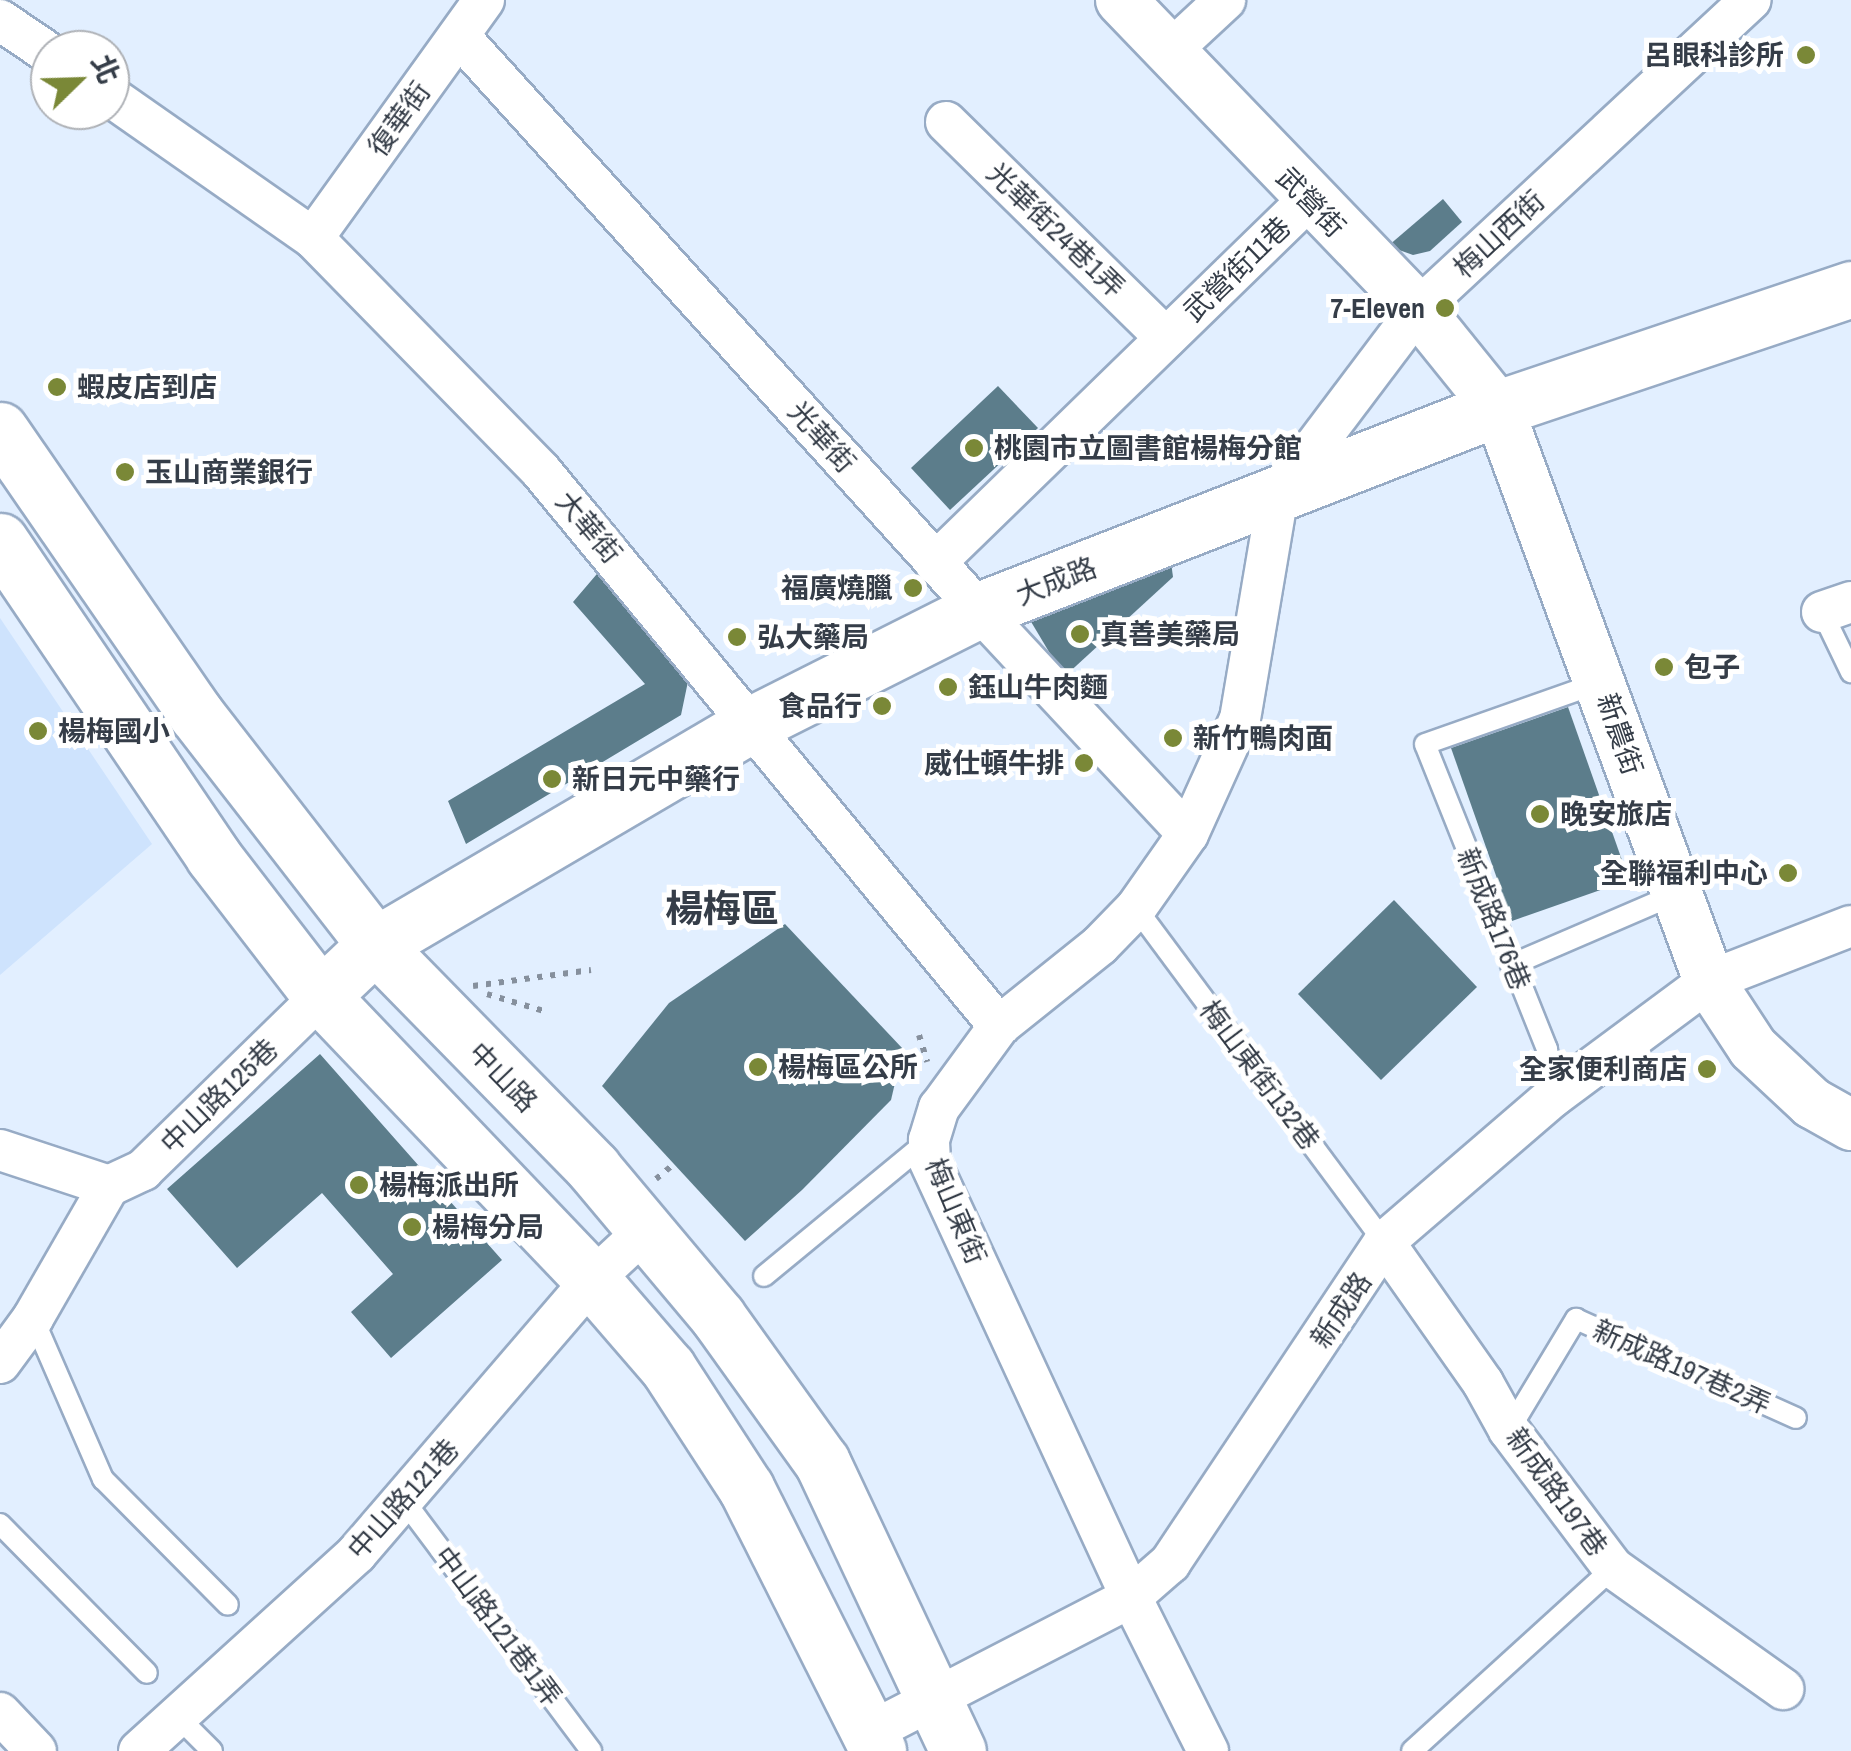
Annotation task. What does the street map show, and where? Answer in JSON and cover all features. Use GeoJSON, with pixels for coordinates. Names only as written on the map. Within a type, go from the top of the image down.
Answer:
{"type":"FeatureCollection","features":[{"type":"Feature","properties":{"kind":"main road","name":"大成路"},"geometry":{"type":"LineString","coordinates":[[322,996],[375,945],[754,724],[979,610],[1498,408],[1851,289]]}},
{"type":"Feature","properties":{"kind":"main road","name":"中山路"},"geometry":{"type":"LineString","coordinates":[[0,430],[196,714],[375,945],[648,1228],[718,1316],[822,1462],[958,1751]]}},
{"type":"Feature","properties":{"kind":"main road"},"geometry":{"type":"LineString","coordinates":[[0,541],[213,856],[322,996],[592,1280],[668,1368],[746,1488],[874,1742]]}},
{"type":"Feature","properties":{"kind":"street","name":"復華街"},"geometry":{"type":"LineString","coordinates":[[312,238],[484,0]]}},
{"type":"Feature","properties":{"kind":"street","name":"武營街"},"geometry":{"type":"LineString","coordinates":[[1121,0],[1308,200],[1418,309],[1498,408]]}},
{"type":"Feature","properties":{"kind":"street"},"geometry":{"type":"LineString","coordinates":[[1168,53],[1225,0]]}},
{"type":"Feature","properties":{"kind":"street","name":"梅山西街"},"geometry":{"type":"LineString","coordinates":[[1278,495],[1418,309],[1750,0]]}},
{"type":"Feature","properties":{"kind":"street"},"geometry":{"type":"LineString","coordinates":[[0,20],[30,40]]}},
{"type":"Feature","properties":{"kind":"street","name":"光華街"},"geometry":{"type":"LineString","coordinates":[[459,36],[935,562],[1188,834]]}},
{"type":"Feature","properties":{"kind":"street","name":"大華街"},"geometry":{"type":"LineString","coordinates":[[130,110],[312,238],[542,470],[1000,1026]]}},
{"type":"Feature","properties":{"kind":"street","name":"光華街24巷1弄"},"geometry":{"type":"LineString","coordinates":[[946,122],[1166,338]]}},
{"type":"Feature","properties":{"kind":"street","name":"武營街11巷"},"geometry":{"type":"LineString","coordinates":[[935,562],[1308,200]]}},
{"type":"Feature","properties":{"kind":"street","name":"新農街"},"geometry":{"type":"LineString","coordinates":[[1498,408],[1709,980],[1752,1048],[1812,1103],[1851,1125]]}},
{"type":"Feature","properties":{"kind":"street","name":"梅山東街"},"geometry":{"type":"LineString","coordinates":[[1208,1751],[1131,1598],[930,1161],[929,1140],[939,1108],[1000,1026],[1100,944],[1136,908],[1188,834],[1240,718],[1278,495]]}},
{"type":"Feature","properties":{"kind":"street","name":"新成路"},"geometry":{"type":"LineString","coordinates":[[874,1742],[936,1699],[1131,1598],[1170,1563],[1384,1242],[1554,1096],[1709,980],[1851,926]]}},
{"type":"Feature","properties":{"kind":"street","name":"中山路125巷"},"geometry":{"type":"LineString","coordinates":[[109,1186],[143,1170],[322,996]]}},
{"type":"Feature","properties":{"kind":"street"},"geometry":{"type":"LineString","coordinates":[[0,1150],[109,1186],[33,1318],[0,1363]]}},
{"type":"Feature","properties":{"kind":"street","name":"中山路121巷"},"geometry":{"type":"LineString","coordinates":[[139,1751],[357,1553],[405,1502],[592,1280],[648,1228]]}},
{"type":"Feature","properties":{"kind":"street","name":"新成路197巷"},"geometry":{"type":"LineString","coordinates":[[1384,1242],[1483,1383],[1509,1430],[1613,1568],[1783,1689]]}},
{"type":"Feature","properties":{"kind":"street"},"geometry":{"type":"LineString","coordinates":[[0,1713],[36,1751]]}},
{"type":"Feature","properties":{"kind":"lane"},"geometry":{"type":"LineString","coordinates":[[1837,607],[1851,672]]}},
{"type":"Feature","properties":{"kind":"lane","name":"新成路176巷"},"geometry":{"type":"LineString","coordinates":[[1554,1096],[1547,1050],[1426,744],[1601,682]]}},
{"type":"Feature","properties":{"kind":"lane"},"geometry":{"type":"LineString","coordinates":[[1511,965],[1676,894]]}},
{"type":"Feature","properties":{"kind":"lane","name":"梅山東街132巷"},"geometry":{"type":"LineString","coordinates":[[1136,908],[1384,1242]]}},
{"type":"Feature","properties":{"kind":"lane"},"geometry":{"type":"LineString","coordinates":[[764,1276],[929,1140]]}},
{"type":"Feature","properties":{"kind":"lane"},"geometry":{"type":"LineString","coordinates":[[33,1318],[103,1479],[228,1604]]}},
{"type":"Feature","properties":{"kind":"lane","name":"新成路197巷2弄"},"geometry":{"type":"LineString","coordinates":[[1509,1430],[1576,1320],[1796,1418]]}},
{"type":"Feature","properties":{"kind":"lane","name":"中山路121巷1弄"},"geometry":{"type":"LineString","coordinates":[[405,1502],[591,1751]]}},
{"type":"Feature","properties":{"kind":"lane"},"geometry":{"type":"LineString","coordinates":[[0,1524],[148,1672]]}},
{"type":"Feature","properties":{"kind":"lane"},"geometry":{"type":"LineString","coordinates":[[1412,1751],[1613,1568]]}},
{"type":"Feature","properties":{"kind":"lane"},"geometry":{"type":"LineString","coordinates":[[178,1717],[212,1751]]}},
{"type":"Feature","properties":{"kind":"path"},"geometry":{"type":"LineString","coordinates":[[544,1011],[462,987],[591,970]]}},
{"type":"Feature","properties":{"kind":"shaded area","name":"楊梅國小"},"geometry":{"type":"Polygon","coordinates":[[[0,618],[152,844],[0,975],[0,618]]]}},
{"type":"Feature","properties":{"kind":"building"},"geometry":{"type":"Polygon","coordinates":[[[1443,199],[1462,222],[1430,251],[1413,255],[1388,246],[1443,199]]]}},
{"type":"Feature","properties":{"kind":"building","name":"桃園市立圖書館楊梅分館"},"geometry":{"type":"Polygon","coordinates":[[[998,386],[1038,428],[950,510],[911,468],[998,386]]]}},
{"type":"Feature","properties":{"kind":"building"},"geometry":{"type":"Polygon","coordinates":[[[1171,562],[1173,577],[1064,677],[1030,620],[1042,608],[1171,562]]]}},
{"type":"Feature","properties":{"kind":"building"},"geometry":{"type":"Polygon","coordinates":[[[602,568],[691,667],[681,715],[466,844],[448,801],[645,684],[573,602],[602,568]]]}},
{"type":"Feature","properties":{"kind":"building","name":"晚安旅店"},"geometry":{"type":"Polygon","coordinates":[[[1568,707],[1629,880],[1512,921],[1451,748],[1568,707]]]}},
{"type":"Feature","properties":{"kind":"building"},"geometry":{"type":"Polygon","coordinates":[[[1394,900],[1477,987],[1381,1080],[1298,994],[1394,900]]]}},
{"type":"Feature","properties":{"kind":"building","name":"楊梅區公所"},"geometry":{"type":"Polygon","coordinates":[[[785,924],[903,1049],[891,1100],[745,1241],[602,1086],[669,1003],[785,924]]]}},
{"type":"Feature","properties":{"kind":"building","name":"楊梅分局"},"geometry":{"type":"Polygon","coordinates":[[[320,1054],[502,1260],[391,1358],[351,1312],[393,1274],[322,1193],[237,1268],[167,1189],[320,1054]]]}},
{"type":"Feature","properties":{"kind":"place","name":"呂眼科診所"},"geometry":{"type":"Point","coordinates":[1806,55]}},
{"type":"Feature","properties":{"kind":"place","name":"7-Eleven"},"geometry":{"type":"Point","coordinates":[1445,308]}},
{"type":"Feature","properties":{"kind":"place","name":"蝦皮店到店"},"geometry":{"type":"Point","coordinates":[57,387]}},
{"type":"Feature","properties":{"kind":"place","name":"桃園市立圖書館楊梅分館"},"geometry":{"type":"Point","coordinates":[974,448]}},
{"type":"Feature","properties":{"kind":"place","name":"玉山商業銀行"},"geometry":{"type":"Point","coordinates":[125,472]}},
{"type":"Feature","properties":{"kind":"place","name":"福廣燒臘"},"geometry":{"type":"Point","coordinates":[913,588]}},
{"type":"Feature","properties":{"kind":"place","name":"真善美藥局"},"geometry":{"type":"Point","coordinates":[1080,634]}},
{"type":"Feature","properties":{"kind":"place","name":"弘大藥局"},"geometry":{"type":"Point","coordinates":[737,637]}},
{"type":"Feature","properties":{"kind":"place","name":"包子"},"geometry":{"type":"Point","coordinates":[1664,667]}},
{"type":"Feature","properties":{"kind":"place","name":"鈺山牛肉麵"},"geometry":{"type":"Point","coordinates":[948,687]}},
{"type":"Feature","properties":{"kind":"place","name":"食品行"},"geometry":{"type":"Point","coordinates":[882,706]}},
{"type":"Feature","properties":{"kind":"place","name":"楊梅國小"},"geometry":{"type":"Point","coordinates":[38,731]}},
{"type":"Feature","properties":{"kind":"place","name":"新竹鴨肉面"},"geometry":{"type":"Point","coordinates":[1173,738]}},
{"type":"Feature","properties":{"kind":"place","name":"威仕頓牛排"},"geometry":{"type":"Point","coordinates":[1084,763]}},
{"type":"Feature","properties":{"kind":"place","name":"新日元中藥行"},"geometry":{"type":"Point","coordinates":[552,779]}},
{"type":"Feature","properties":{"kind":"place","name":"晚安旅店"},"geometry":{"type":"Point","coordinates":[1540,814]}},
{"type":"Feature","properties":{"kind":"place","name":"全聯福利中心"},"geometry":{"type":"Point","coordinates":[1788,873]}},
{"type":"Feature","properties":{"kind":"place","name":"楊梅區公所"},"geometry":{"type":"Point","coordinates":[758,1067]}},
{"type":"Feature","properties":{"kind":"place","name":"全家便利商店"},"geometry":{"type":"Point","coordinates":[1707,1069]}},
{"type":"Feature","properties":{"kind":"place","name":"楊梅派出所"},"geometry":{"type":"Point","coordinates":[359,1185]}},
{"type":"Feature","properties":{"kind":"place","name":"楊梅分局"},"geometry":{"type":"Point","coordinates":[412,1227]}},
{"type":"Feature","properties":{"kind":"district","name":"楊梅區"},"geometry":{"type":"Point","coordinates":[722,909]}}]}
